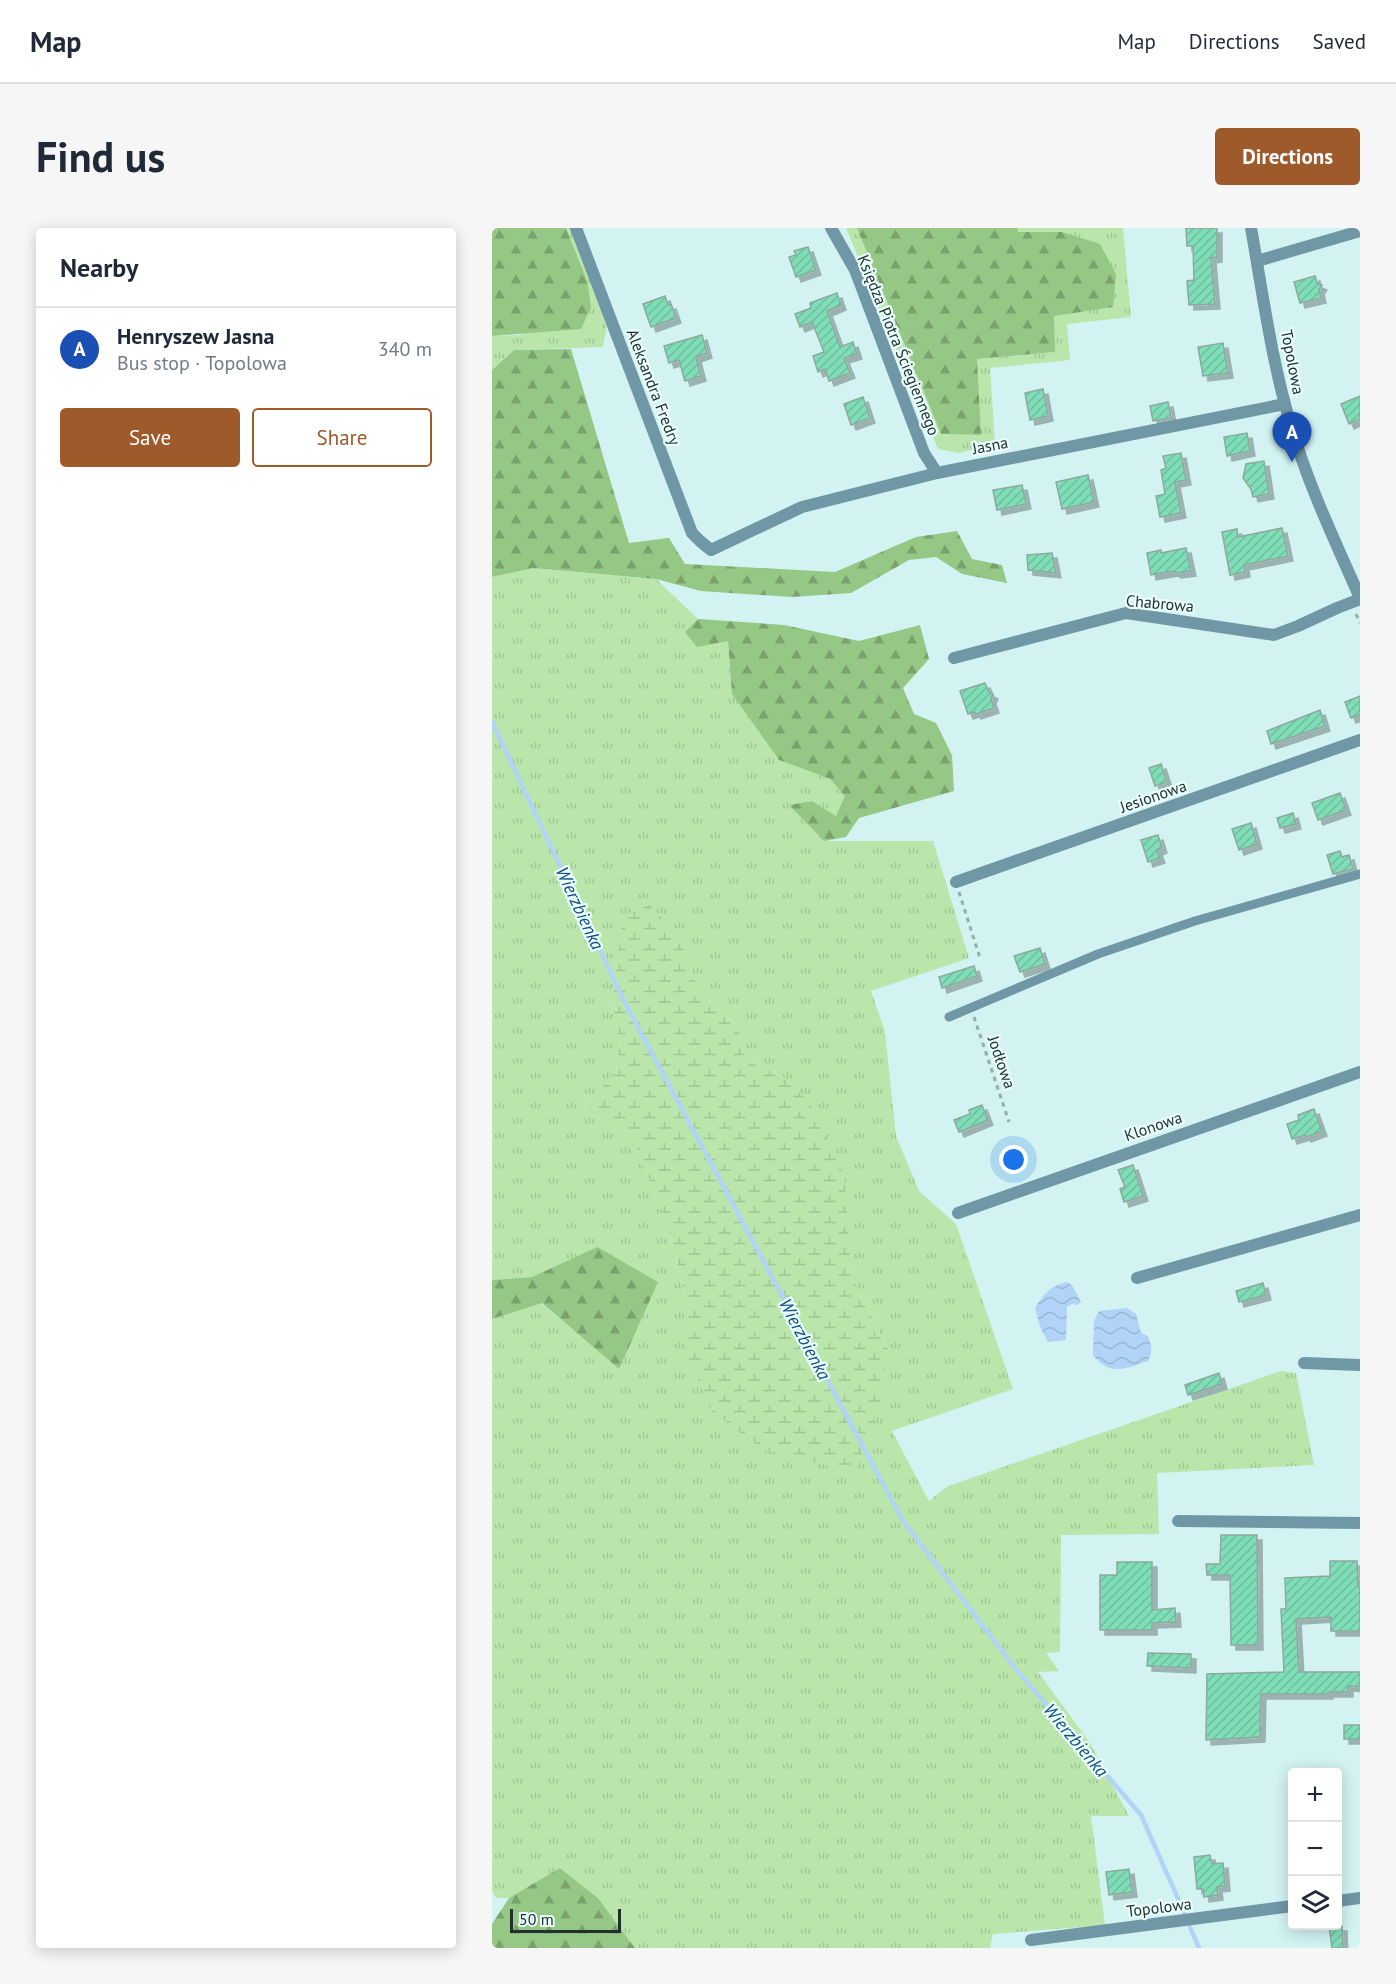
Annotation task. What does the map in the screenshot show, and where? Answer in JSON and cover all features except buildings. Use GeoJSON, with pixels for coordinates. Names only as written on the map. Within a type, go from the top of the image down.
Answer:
{"type":"FeatureCollection","features":[{"type":"Feature","properties":{"kind":"street","name":"Aleksandra Fredry"},"geometry":{"type":"LineString","coordinates":[[576,228],[692,533],[711,550]]}},
{"type":"Feature","properties":{"kind":"street","name":"Księdza Piotra Ściegiennego"},"geometry":{"type":"LineString","coordinates":[[831,228],[855,270],[924,453],[937,473]]}},
{"type":"Feature","properties":{"kind":"street","name":"Topolowa"},"geometry":{"type":"LineString","coordinates":[[1251,228],[1285,404],[1300,457],[1360,599]]}},
{"type":"Feature","properties":{"kind":"street"},"geometry":{"type":"LineString","coordinates":[[1257,261],[1360,231]]}},
{"type":"Feature","properties":{"kind":"street","name":"Jasna"},"geometry":{"type":"LineString","coordinates":[[711,550],[802,507],[937,473],[1285,404]]}},
{"type":"Feature","properties":{"kind":"street","name":"Chabrowa"},"geometry":{"type":"LineString","coordinates":[[954,658],[1126,613],[1274,635],[1360,599]]}},
{"type":"Feature","properties":{"kind":"street","name":"Jesionowa"},"geometry":{"type":"LineString","coordinates":[[956,882],[1360,741]]}},
{"type":"Feature","properties":{"kind":"street","name":"Klonowa"},"geometry":{"type":"LineString","coordinates":[[958,1213],[1360,1072]]}},
{"type":"Feature","properties":{"kind":"street"},"geometry":{"type":"LineString","coordinates":[[1137,1278],[1360,1215]]}},
{"type":"Feature","properties":{"kind":"street"},"geometry":{"type":"LineString","coordinates":[[1304,1363],[1360,1365]]}},
{"type":"Feature","properties":{"kind":"street"},"geometry":{"type":"LineString","coordinates":[[1178,1521],[1360,1523]]}},
{"type":"Feature","properties":{"kind":"street"},"geometry":{"type":"LineString","coordinates":[[1342,1900],[1360,1898]]}},
{"type":"Feature","properties":{"kind":"street","name":"Topolowa"},"geometry":{"type":"LineString","coordinates":[[1031,1940],[1288,1907]]}},
{"type":"Feature","properties":{"kind":"lane"},"geometry":{"type":"LineString","coordinates":[[949,1017],[1098,954],[1195,921],[1360,874]]}},
{"type":"Feature","properties":{"kind":"path"},"geometry":{"type":"LineString","coordinates":[[956,882],[980,958]]}},
{"type":"Feature","properties":{"kind":"path","name":"Jodłowa"},"geometry":{"type":"LineString","coordinates":[[971,1009],[1009,1122]]}},
{"type":"Feature","properties":{"kind":"green space"},"geometry":{"type":"Polygon","coordinates":[[[492,228],[566,228],[587,280],[591,307],[581,329],[492,336],[492,228]]]}},
{"type":"Feature","properties":{"kind":"green space"},"geometry":{"type":"Polygon","coordinates":[[[566,228],[574,228],[609,314],[603,347],[514,350],[492,370],[492,336],[520,335],[587,280],[566,228]]]}},
{"type":"Feature","properties":{"kind":"green space"},"geometry":{"type":"Polygon","coordinates":[[[846,228],[857,228],[941,434],[981,435],[976,359],[1054,352],[1054,316],[1062,232],[1017,232],[1017,228],[1123,228],[1131,317],[1067,324],[1070,360],[990,368],[995,444],[959,453],[938,449],[846,228]]]}},
{"type":"Feature","properties":{"kind":"green space"},"geometry":{"type":"Polygon","coordinates":[[[857,228],[1017,228],[1018,232],[1062,232],[1100,244],[1116,274],[1113,307],[1054,316],[1055,352],[977,359],[981,435],[941,434],[857,228]]]}},
{"type":"Feature","properties":{"kind":"green space"},"geometry":{"type":"Polygon","coordinates":[[[571,349],[629,543],[669,538],[685,564],[835,572],[916,537],[957,531],[972,559],[1002,565],[1007,583],[962,574],[936,557],[909,560],[851,593],[792,597],[701,591],[656,579],[533,568],[492,577],[492,370],[514,350],[571,349]]]}},
{"type":"Feature","properties":{"kind":"green space"},"geometry":{"type":"Polygon","coordinates":[[[533,568],[656,579],[698,619],[686,632],[728,641],[732,694],[779,760],[830,779],[846,796],[836,816],[812,801],[789,805],[824,841],[933,841],[969,958],[871,991],[885,1032],[896,1136],[919,1191],[956,1224],[1013,1389],[892,1431],[929,1501],[948,1486],[1281,1371],[1296,1373],[1314,1465],[1157,1473],[1159,1534],[1061,1535],[1060,1652],[1046,1653],[1059,1671],[1038,1672],[1090,1743],[1129,1816],[1091,1816],[1105,1925],[993,1934],[990,1948],[635,1948],[598,1898],[560,1868],[509,1898],[496,1898],[492,1891],[492,1319],[541,1303],[619,1368],[597,1247],[532,1277],[492,1280],[492,577],[533,568]],[[679,936],[612,1006],[620,1041],[616,1072],[584,1109],[634,1142],[666,1220],[685,1296],[684,1347],[888,1349],[852,1279],[847,1232],[783,1076],[746,1061],[738,1027],[699,992],[679,936]]]}},
{"type":"Feature","properties":{"kind":"green space"},"geometry":{"type":"Polygon","coordinates":[[[698,619],[784,625],[859,641],[920,625],[929,659],[903,688],[914,714],[936,723],[952,755],[954,791],[859,818],[846,837],[824,841],[789,805],[812,801],[836,816],[845,796],[830,779],[779,760],[732,694],[728,641],[697,647],[685,632],[698,619]]]}},
{"type":"Feature","properties":{"kind":"green space"},"geometry":{"type":"Polygon","coordinates":[[[647,903],[679,936],[699,992],[738,1027],[746,1061],[783,1076],[811,1105],[844,1175],[852,1279],[888,1349],[882,1395],[856,1471],[768,1453],[711,1411],[684,1347],[685,1295],[666,1220],[634,1142],[584,1109],[616,1071],[620,1041],[612,1006],[623,916],[647,903]]]}},
{"type":"Feature","properties":{"kind":"green space"},"geometry":{"type":"Polygon","coordinates":[[[597,1247],[658,1282],[619,1369],[542,1303],[492,1319],[492,1280],[532,1277],[597,1247]]]}},
{"type":"Feature","properties":{"kind":"green space"},"geometry":{"type":"Polygon","coordinates":[[[560,1868],[598,1898],[635,1948],[492,1948],[492,1924],[509,1898],[560,1868]]]}},
{"type":"Feature","properties":{"kind":"water"},"geometry":{"type":"Polygon","coordinates":[[[1066,1282],[1072,1285],[1081,1302],[1067,1307],[1066,1340],[1048,1342],[1040,1327],[1035,1308],[1048,1292],[1066,1282]]]}},
{"type":"Feature","properties":{"kind":"water"},"geometry":{"type":"Polygon","coordinates":[[[1127,1308],[1136,1314],[1141,1333],[1148,1336],[1151,1355],[1148,1361],[1125,1368],[1112,1369],[1099,1362],[1093,1355],[1094,1321],[1099,1311],[1127,1308]]]}},
{"type":"Feature","properties":{"kind":"waterway","name":"Wierzbienka"},"geometry":{"type":"LineString","coordinates":[[492,722],[624,1001],[903,1521],[1015,1668],[1141,1815],[1184,1912]]}},
{"type":"Feature","properties":{"kind":"waterway","name":"Wierzbienka"},"geometry":{"type":"LineString","coordinates":[[1190,1927],[1199,1948]]}},
{"type":"Feature","properties":{"kind":"place","name":"Henryszew Jasna"},"geometry":{"type":"Point","coordinates":[1292,462]}}]}
